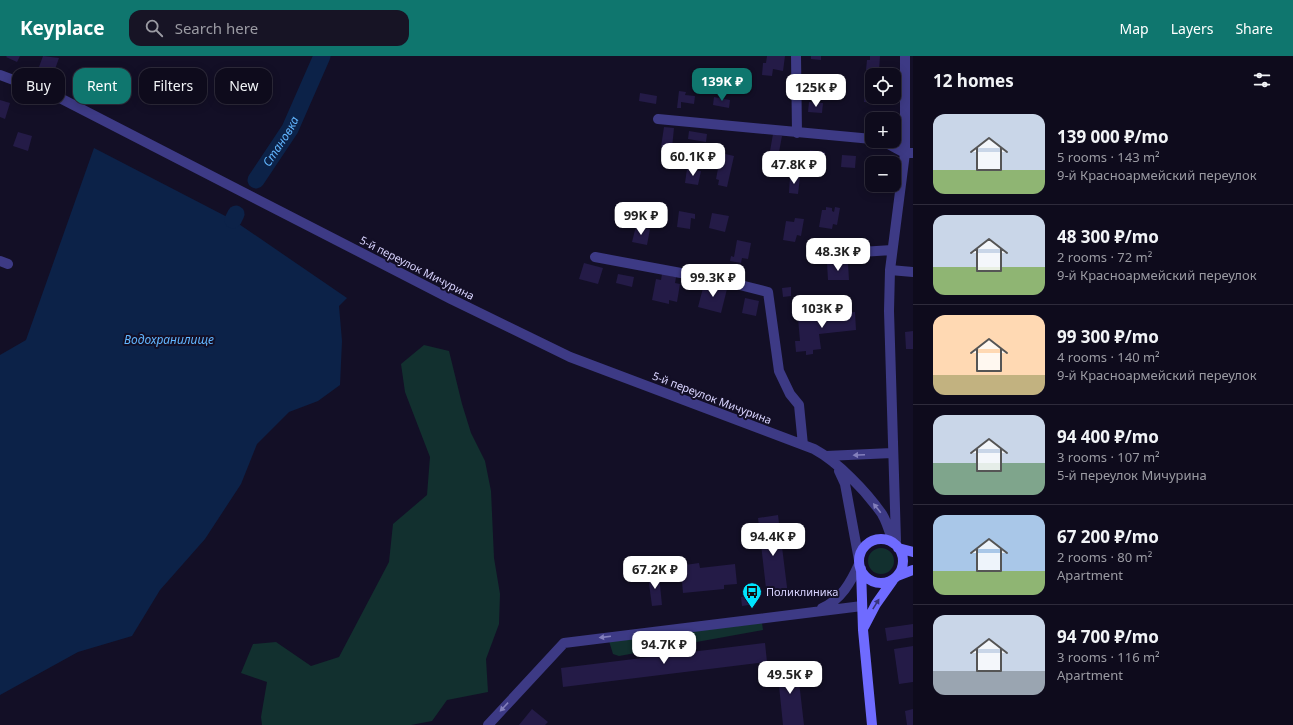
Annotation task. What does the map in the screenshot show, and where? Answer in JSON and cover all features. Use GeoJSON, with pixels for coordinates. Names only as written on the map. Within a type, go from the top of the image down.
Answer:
{"type":"FeatureCollection","features":[{"type":"Feature","properties":{"kind":"street"},"geometry":{"type":"LineString","coordinates":[[796,56],[798,133]]}},
{"type":"Feature","properties":{"kind":"street"},"geometry":{"type":"LineString","coordinates":[[863,630],[870,613],[901,571],[903,559],[896,545],[889,341],[890,270],[892,250],[909,153],[905,56]]}},
{"type":"Feature","properties":{"kind":"street","name":"5-й переулок Мичурина"},"geometry":{"type":"LineString","coordinates":[[0,75],[56,96],[451,299],[570,357],[803,445],[829,459],[857,484],[882,514],[896,545]]}},
{"type":"Feature","properties":{"kind":"street"},"geometry":{"type":"LineString","coordinates":[[658,119],[865,138]]}},
{"type":"Feature","properties":{"kind":"street"},"geometry":{"type":"LineString","coordinates":[[898,148],[909,153]]}},
{"type":"Feature","properties":{"kind":"street"},"geometry":{"type":"LineString","coordinates":[[815,256],[892,250]]}},
{"type":"Feature","properties":{"kind":"street"},"geometry":{"type":"LineString","coordinates":[[595,257],[724,281],[768,292],[779,371],[790,394],[798,405],[803,445]]}},
{"type":"Feature","properties":{"kind":"street"},"geometry":{"type":"LineString","coordinates":[[890,270],[913,272]]}},
{"type":"Feature","properties":{"kind":"street"},"geometry":{"type":"LineString","coordinates":[[872,725],[863,630],[860,564],[845,484],[829,459],[892,453]]}},
{"type":"Feature","properties":{"kind":"street"},"geometry":{"type":"LineString","coordinates":[[813,611],[826,606],[836,599],[848,584],[860,564],[862,550],[874,541],[883,540],[913,552]]}},
{"type":"Feature","properties":{"kind":"street"},"geometry":{"type":"LineString","coordinates":[[860,564],[867,578],[877,583],[895,578],[913,570]]}},
{"type":"Feature","properties":{"kind":"street"},"geometry":{"type":"LineString","coordinates":[[488,725],[564,642],[862,606]]}},
{"type":"Feature","properties":{"kind":"green space"},"geometry":{"type":"Polygon","coordinates":[[[424,345],[449,351],[471,433],[485,461],[491,491],[494,558],[500,594],[499,624],[486,659],[488,692],[447,700],[432,721],[411,725],[262,725],[261,717],[267,682],[241,673],[253,644],[276,642],[311,666],[339,657],[389,562],[393,524],[427,495],[430,457],[405,392],[401,364],[424,345]]]}},
{"type":"Feature","properties":{"kind":"green space"},"geometry":{"type":"Polygon","coordinates":[[[881,548],[890,552],[894,561],[890,570],[881,574],[872,570],[868,561],[872,552],[881,548]]]}},
{"type":"Feature","properties":{"kind":"green space"},"geometry":{"type":"Polygon","coordinates":[[[762,623],[763,630],[619,656],[613,654],[609,641],[762,623]]]}},
{"type":"Feature","properties":{"kind":"water","name":"Водохранилище"},"geometry":{"type":"Polygon","coordinates":[[[94,148],[233,220],[347,298],[339,306],[342,341],[340,385],[318,401],[289,412],[257,444],[241,484],[205,539],[160,590],[132,636],[78,652],[0,695],[0,355],[26,340],[94,148]]]}},
{"type":"Feature","properties":{"kind":"building"},"geometry":{"type":"Polygon","coordinates":[[[20,56],[17,62],[6,57],[20,56]]]}},
{"type":"Feature","properties":{"kind":"building"},"geometry":{"type":"Polygon","coordinates":[[[43,56],[59,58],[55,68],[39,67],[43,56]]]}},
{"type":"Feature","properties":{"kind":"building"},"geometry":{"type":"Polygon","coordinates":[[[767,56],[785,56],[783,71],[773,69],[772,76],[762,75],[763,63],[766,63],[767,56]]]}},
{"type":"Feature","properties":{"kind":"building"},"geometry":{"type":"Polygon","coordinates":[[[811,56],[821,56],[821,60],[811,59],[811,56]]]}},
{"type":"Feature","properties":{"kind":"building"},"geometry":{"type":"Polygon","coordinates":[[[870,56],[880,56],[879,68],[866,68],[867,60],[870,60],[870,56]]]}},
{"type":"Feature","properties":{"kind":"building"},"geometry":{"type":"Polygon","coordinates":[[[679,91],[686,92],[685,95],[695,96],[694,104],[681,102],[681,108],[677,108],[679,91]]]}},
{"type":"Feature","properties":{"kind":"building"},"geometry":{"type":"Polygon","coordinates":[[[640,93],[657,96],[656,104],[639,101],[640,93]]]}},
{"type":"Feature","properties":{"kind":"building"},"geometry":{"type":"Polygon","coordinates":[[[714,97],[730,100],[729,108],[713,105],[714,97]]]}},
{"type":"Feature","properties":{"kind":"building"},"geometry":{"type":"Polygon","coordinates":[[[0,100],[10,103],[5,119],[0,117],[0,100]]]}},
{"type":"Feature","properties":{"kind":"building"},"geometry":{"type":"Polygon","coordinates":[[[809,102],[823,103],[822,113],[808,112],[809,102]]]}},
{"type":"Feature","properties":{"kind":"building"},"geometry":{"type":"Polygon","coordinates":[[[664,127],[674,128],[672,148],[661,147],[664,127]]]}},
{"type":"Feature","properties":{"kind":"building"},"geometry":{"type":"Polygon","coordinates":[[[689,131],[707,134],[706,142],[688,139],[689,131]]]}},
{"type":"Feature","properties":{"kind":"building"},"geometry":{"type":"Polygon","coordinates":[[[18,132],[32,136],[28,151],[13,146],[18,132]]]}},
{"type":"Feature","properties":{"kind":"building"},"geometry":{"type":"Polygon","coordinates":[[[773,134],[782,136],[779,152],[770,151],[773,134]]]}},
{"type":"Feature","properties":{"kind":"building"},"geometry":{"type":"Polygon","coordinates":[[[810,150],[825,152],[823,168],[816,167],[816,162],[808,161],[810,150]]]}},
{"type":"Feature","properties":{"kind":"building"},"geometry":{"type":"Polygon","coordinates":[[[721,153],[734,156],[727,187],[718,185],[719,180],[716,179],[721,153]]]}},
{"type":"Feature","properties":{"kind":"building"},"geometry":{"type":"Polygon","coordinates":[[[842,155],[856,156],[855,168],[841,167],[842,155]]]}},
{"type":"Feature","properties":{"kind":"building"},"geometry":{"type":"Polygon","coordinates":[[[687,169],[701,171],[698,185],[685,183],[687,169]]]}},
{"type":"Feature","properties":{"kind":"building"},"geometry":{"type":"Polygon","coordinates":[[[790,176],[800,177],[798,194],[789,193],[790,176]]]}},
{"type":"Feature","properties":{"kind":"building"},"geometry":{"type":"Polygon","coordinates":[[[826,207],[832,208],[832,211],[834,212],[835,207],[840,208],[837,225],[833,224],[832,229],[819,227],[822,210],[826,210],[826,207]]]}},
{"type":"Feature","properties":{"kind":"building"},"geometry":{"type":"Polygon","coordinates":[[[679,211],[695,214],[695,219],[691,218],[690,229],[677,227],[679,211]]]}},
{"type":"Feature","properties":{"kind":"building"},"geometry":{"type":"Polygon","coordinates":[[[712,213],[729,216],[725,232],[709,228],[712,213]]]}},
{"type":"Feature","properties":{"kind":"building"},"geometry":{"type":"Polygon","coordinates":[[[795,218],[804,219],[801,236],[797,235],[795,242],[783,240],[786,221],[794,222],[795,218]]]}},
{"type":"Feature","properties":{"kind":"building"},"geometry":{"type":"Polygon","coordinates":[[[636,226],[650,229],[647,245],[632,242],[636,226]]]}},
{"type":"Feature","properties":{"kind":"building"},"geometry":{"type":"Polygon","coordinates":[[[737,240],[751,243],[748,259],[742,258],[741,263],[730,261],[731,256],[734,257],[737,240]]]}},
{"type":"Feature","properties":{"kind":"building"},"geometry":{"type":"Polygon","coordinates":[[[584,263],[603,268],[598,284],[579,279],[584,263]]]}},
{"type":"Feature","properties":{"kind":"building"},"geometry":{"type":"Polygon","coordinates":[[[827,263],[848,263],[849,280],[828,280],[827,263]]]}},
{"type":"Feature","properties":{"kind":"building"},"geometry":{"type":"Polygon","coordinates":[[[618,274],[634,277],[632,287],[616,283],[618,274]]]}},
{"type":"Feature","properties":{"kind":"building"},"geometry":{"type":"Polygon","coordinates":[[[662,274],[676,277],[675,283],[680,284],[677,302],[669,300],[669,304],[652,300],[656,279],[661,280],[662,274]]]}},
{"type":"Feature","properties":{"kind":"building"},"geometry":{"type":"Polygon","coordinates":[[[704,284],[727,289],[721,313],[698,307],[704,284]]]}},
{"type":"Feature","properties":{"kind":"building"},"geometry":{"type":"Polygon","coordinates":[[[791,287],[791,296],[783,297],[782,288],[791,287]]]}},
{"type":"Feature","properties":{"kind":"building"},"geometry":{"type":"Polygon","coordinates":[[[745,298],[759,301],[756,316],[742,313],[745,298]]]}},
{"type":"Feature","properties":{"kind":"building"},"geometry":{"type":"Polygon","coordinates":[[[806,311],[817,311],[817,315],[855,312],[856,330],[819,334],[821,349],[813,350],[813,354],[806,355],[806,351],[796,352],[795,341],[800,341],[798,318],[806,317],[806,311]]]}},
{"type":"Feature","properties":{"kind":"building"},"geometry":{"type":"Polygon","coordinates":[[[913,331],[913,349],[906,349],[905,332],[913,331]]]}},
{"type":"Feature","properties":{"kind":"building"},"geometry":{"type":"Polygon","coordinates":[[[778,515],[788,595],[767,597],[758,518],[778,515]]]}},
{"type":"Feature","properties":{"kind":"building"},"geometry":{"type":"Polygon","coordinates":[[[699,563],[700,568],[735,564],[737,584],[724,585],[724,589],[683,593],[681,570],[686,570],[685,565],[699,563]]]}},
{"type":"Feature","properties":{"kind":"building"},"geometry":{"type":"Polygon","coordinates":[[[659,575],[662,605],[652,606],[648,576],[659,575]]]}},
{"type":"Feature","properties":{"kind":"building"},"geometry":{"type":"Polygon","coordinates":[[[755,595],[756,604],[742,606],[741,597],[755,595]]]}},
{"type":"Feature","properties":{"kind":"building"},"geometry":{"type":"Polygon","coordinates":[[[913,624],[913,637],[887,641],[885,628],[913,624]]]}},
{"type":"Feature","properties":{"kind":"building"},"geometry":{"type":"Polygon","coordinates":[[[765,643],[767,662],[563,687],[561,668],[765,643]]]}},
{"type":"Feature","properties":{"kind":"building"},"geometry":{"type":"Polygon","coordinates":[[[913,646],[913,682],[899,684],[894,649],[913,646]]]}},
{"type":"Feature","properties":{"kind":"building"},"geometry":{"type":"Polygon","coordinates":[[[797,664],[804,725],[783,725],[777,666],[797,664]]]}},
{"type":"Feature","properties":{"kind":"building"},"geometry":{"type":"Polygon","coordinates":[[[532,709],[548,722],[545,725],[519,725],[532,709]]]}},
{"type":"Feature","properties":{"kind":"building"},"geometry":{"type":"Polygon","coordinates":[[[913,709],[913,725],[907,725],[905,711],[913,709]]]}},
{"type":"Feature","properties":{"kind":"waterway","name":"Становка"},"geometry":{"type":"LineString","coordinates":[[256,180],[290,129],[322,56]]}},
{"type":"Feature","properties":{"kind":"waterway","name":"Становка"},"geometry":{"type":"LineString","coordinates":[[233,220],[236,214]]}},
{"type":"Feature","properties":{"kind":"place","name":"Поликлиника"},"geometry":{"type":"Point","coordinates":[752,609]}}]}
